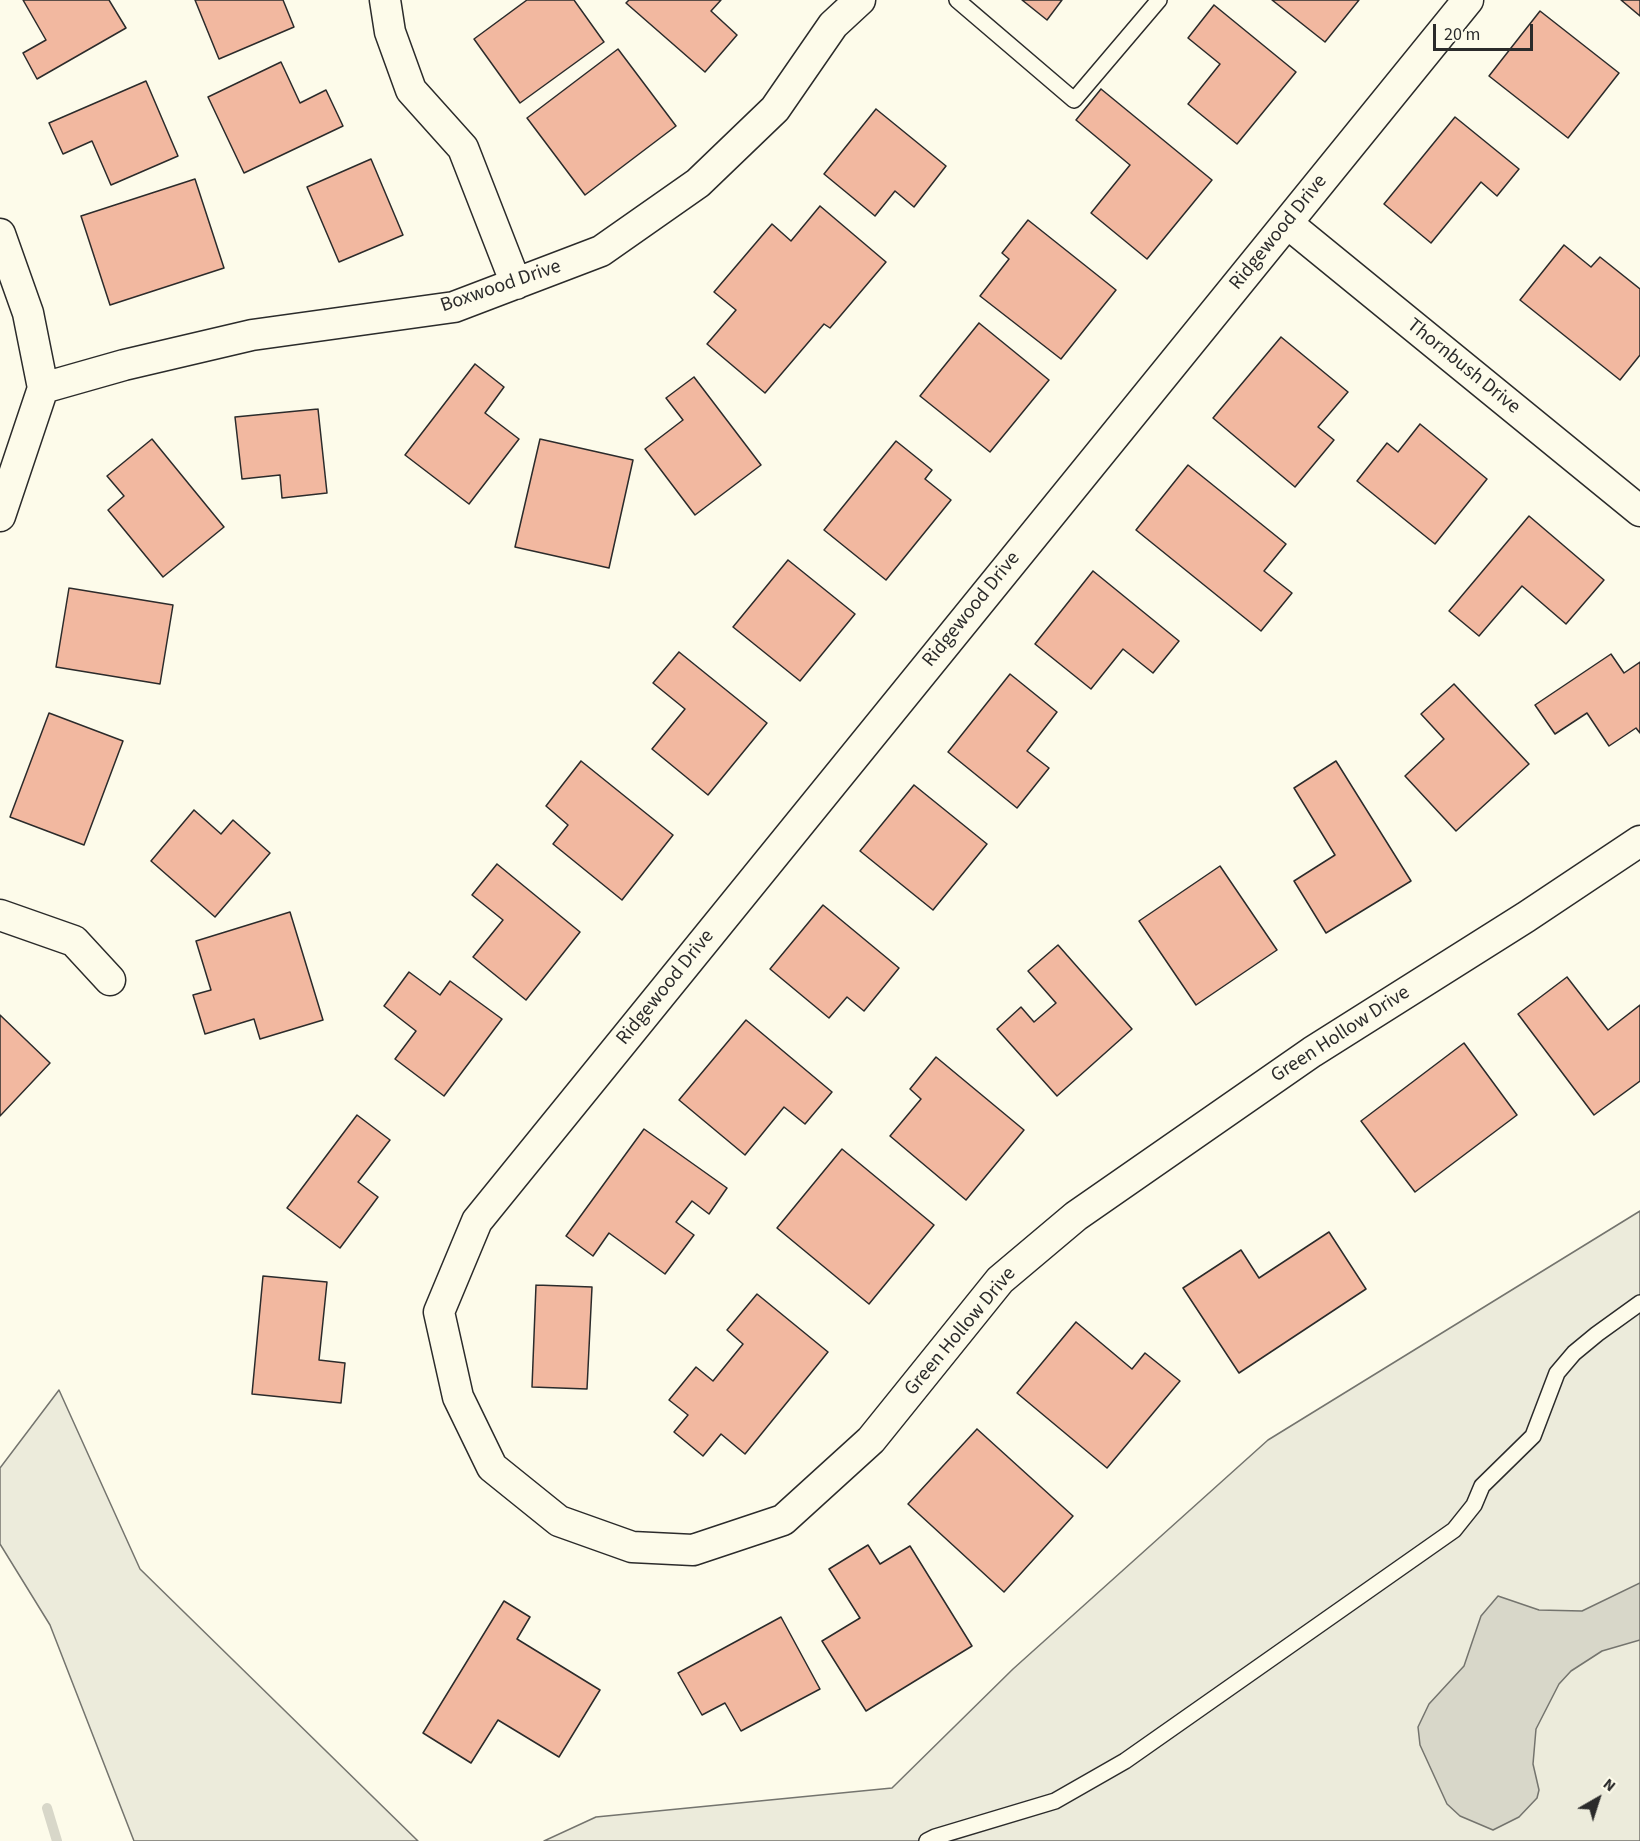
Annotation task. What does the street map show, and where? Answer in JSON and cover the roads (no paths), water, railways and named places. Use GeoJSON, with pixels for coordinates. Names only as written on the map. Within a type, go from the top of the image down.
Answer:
{"type":"FeatureCollection","features":[{"type":"Feature","properties":{"kind":"street"},"geometry":{"type":"LineString","coordinates":[[385,0],[390,32],[411,90],[462,148],[516,284]]}},
{"type":"Feature","properties":{"kind":"street","name":"Boxwood Drive"},"geometry":{"type":"LineString","coordinates":[[43,388],[124,365],[252,335],[454,307],[601,251],[698,183],[775,109],[833,25],[860,0]]}},
{"type":"Feature","properties":{"kind":"street","name":"Ridgewood Drive"},"geometry":{"type":"LineString","coordinates":[[477,1221],[1468,0]]}},
{"type":"Feature","properties":{"kind":"street","name":"Thornbush Drive"},"geometry":{"type":"LineString","coordinates":[[1287,223],[1637,504]]}},
{"type":"Feature","properties":{"kind":"street"},"geometry":{"type":"LineString","coordinates":[[0,234],[28,313],[43,388],[11,446],[0,516]]}},
{"type":"Feature","properties":{"kind":"street","name":"Green Hollow Drive"},"geometry":{"type":"LineString","coordinates":[[477,1221],[439,1312],[458,1397],[492,1467],[559,1521],[632,1547],[693,1550],[783,1520],[871,1440],[1000,1280],[1076,1216],[1312,1052],[1526,917],[1640,841]]}},
{"type":"Feature","properties":{"kind":"street"},"geometry":{"type":"LineString","coordinates":[[0,915],[75,941],[110,980]]}},
{"type":"Feature","properties":{"kind":"lane"},"geometry":{"type":"LineString","coordinates":[[957,0],[1074,100],[1159,0]]}},
{"type":"Feature","properties":{"kind":"lane"},"geometry":{"type":"LineString","coordinates":[[927,1841],[1055,1801],[1125,1761],[1454,1530],[1474,1505],[1482,1486],[1533,1436],[1557,1373],[1582,1347],[1640,1303]]}},
{"type":"Feature","properties":{"kind":"waterway"},"geometry":{"type":"LineString","coordinates":[[47,1808],[57,1841]]}}]}
